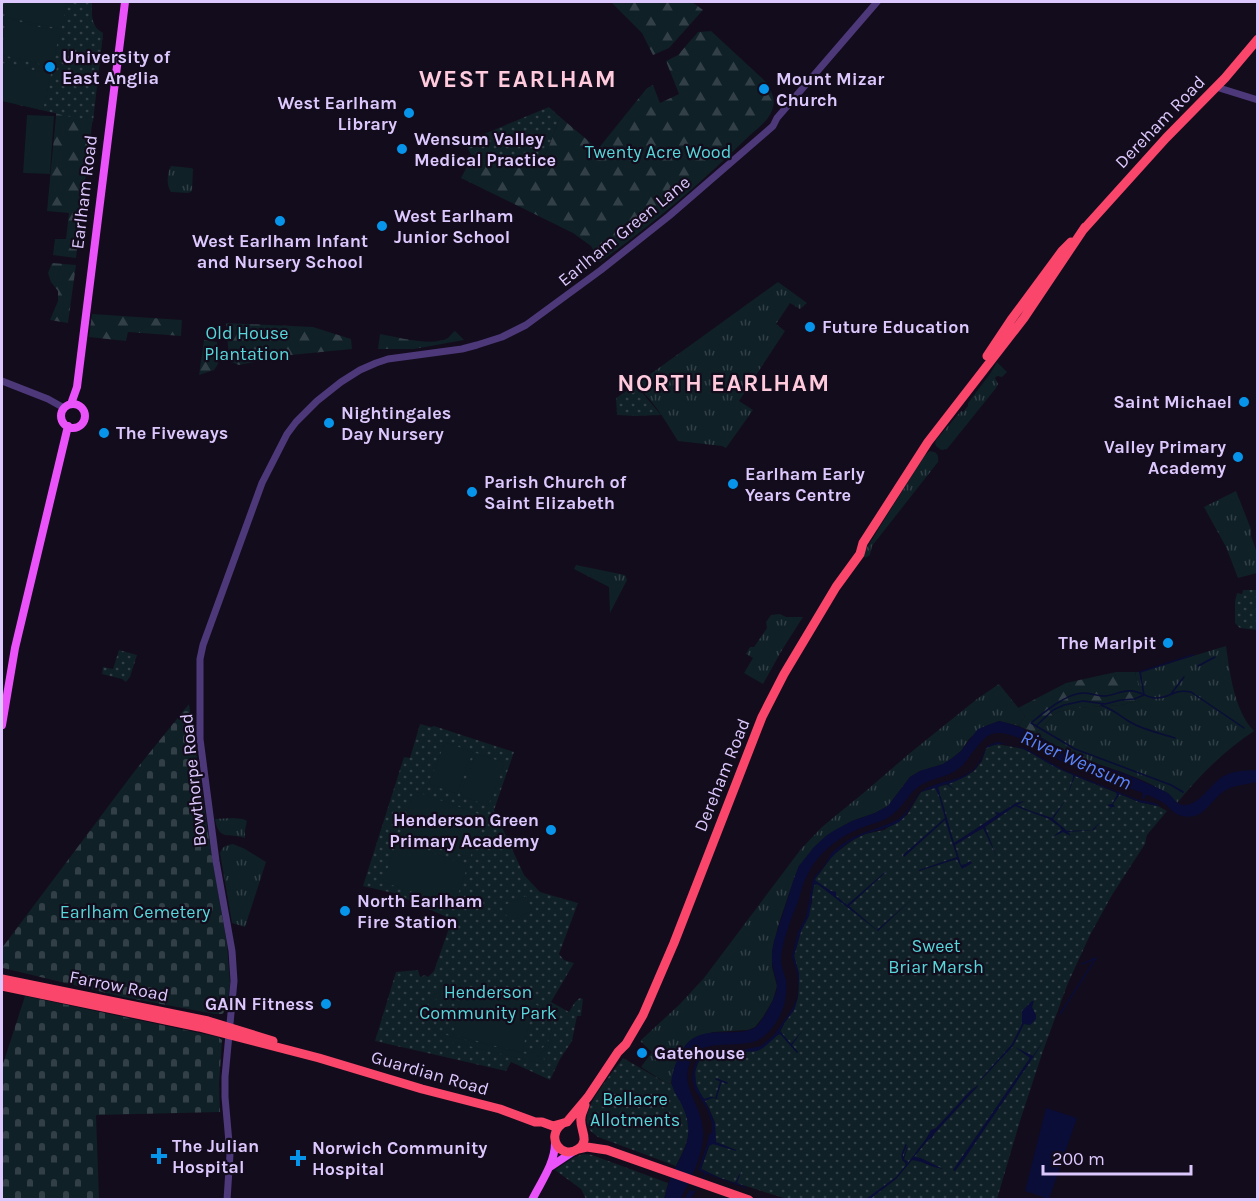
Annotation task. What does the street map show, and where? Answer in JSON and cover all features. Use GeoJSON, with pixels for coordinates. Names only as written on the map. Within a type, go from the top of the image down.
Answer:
{"type":"FeatureCollection","features":[{"type":"Feature","properties":{"kind":"highway","name":"Dereham Road"},"geometry":{"type":"LineString","coordinates":[[555,1141],[556,1131],[588,1097],[618,1052],[621,1041],[656,985],[762,717],[784,674],[836,587],[840,573],[855,550],[863,543],[923,449],[1024,318],[1085,227],[1216,87],[1257,39]]}},
{"type":"Feature","properties":{"kind":"highway","name":"Farrow Road"},"geometry":{"type":"LineString","coordinates":[[2,979],[145,1007],[229,1031]]}},
{"type":"Feature","properties":{"kind":"highway","name":"Farrow Road"},"geometry":{"type":"LineString","coordinates":[[2,986],[199,1027],[229,1031]]}},
{"type":"Feature","properties":{"kind":"highway","name":"Guardian Road"},"geometry":{"type":"LineString","coordinates":[[229,1031],[422,1089],[500,1109],[535,1122],[550,1133],[555,1141]]}},
{"type":"Feature","properties":{"kind":"highway","name":"Dereham Road"},"geometry":{"type":"LineString","coordinates":[[576,1150],[583,1143],[584,1132],[581,1117],[588,1097]]}},
{"type":"Feature","properties":{"kind":"highway","name":"Guardian Road"},"geometry":{"type":"LineString","coordinates":[[535,1122],[553,1126],[564,1123]]}},
{"type":"Feature","properties":{"kind":"highway"},"geometry":{"type":"LineString","coordinates":[[564,1123],[577,1124],[607,1150]]}},
{"type":"Feature","properties":{"kind":"highway"},"geometry":{"type":"LineString","coordinates":[[555,1141],[565,1151],[587,1147],[607,1150],[749,1200]]}},
{"type":"Feature","properties":{"kind":"main road","name":"Earlham Road"},"geometry":{"type":"LineString","coordinates":[[72,406],[77,387],[125,2]]}},
{"type":"Feature","properties":{"kind":"main road"},"geometry":{"type":"LineString","coordinates":[[72,406],[84,412],[83,422],[77,427],[68,426],[63,422],[62,417],[72,406]]}},
{"type":"Feature","properties":{"kind":"main road"},"geometry":{"type":"LineString","coordinates":[[2,725],[15,648],[68,426]]}},
{"type":"Feature","properties":{"kind":"main road","name":"Dereham Road"},"geometry":{"type":"LineString","coordinates":[[532,1200],[549,1167],[555,1141]]}},
{"type":"Feature","properties":{"kind":"main road"},"geometry":{"type":"LineString","coordinates":[[549,1167],[576,1150]]}},
{"type":"Feature","properties":{"kind":"street","name":"Earlham Green Lane"},"geometry":{"type":"LineString","coordinates":[[360,370],[388,359],[482,344],[516,331],[538,317],[669,216],[773,126],[777,118],[877,2]]}},
{"type":"Feature","properties":{"kind":"street"},"geometry":{"type":"LineString","coordinates":[[1216,87],[1257,100]]}},
{"type":"Feature","properties":{"kind":"street","name":"Bowthorpe Road"},"geometry":{"type":"LineString","coordinates":[[227,1200],[230,1141],[225,1087],[234,990],[233,960],[216,861],[200,739],[200,654],[261,483],[287,434],[317,401],[360,370]]}},
{"type":"Feature","properties":{"kind":"street"},"geometry":{"type":"LineString","coordinates":[[2,381],[72,406]]}},
{"type":"Feature","properties":{"kind":"green space","name":"University of East Anglia"},"geometry":{"type":"Polygon","coordinates":[[[2,2],[92,2],[94,24],[103,33],[93,122],[2,101],[2,2]]]}},
{"type":"Feature","properties":{"kind":"green space"},"geometry":{"type":"Polygon","coordinates":[[[8,2],[67,2],[61,29],[5,17],[8,2]]]}},
{"type":"Feature","properties":{"kind":"green space"},"geometry":{"type":"Polygon","coordinates":[[[92,2],[94,24],[103,33],[76,258],[53,255],[55,239],[66,239],[69,213],[47,211],[64,31],[92,2]]]}},
{"type":"Feature","properties":{"kind":"green space"},"geometry":{"type":"Polygon","coordinates":[[[611,2],[692,2],[703,10],[669,48],[653,55],[642,33],[611,2]]]}},
{"type":"Feature","properties":{"kind":"green space"},"geometry":{"type":"Polygon","coordinates":[[[7,19],[60,32],[52,67],[2,55],[7,19]]]}},
{"type":"Feature","properties":{"kind":"green space","name":"Twenty Acre Wood"},"geometry":{"type":"Polygon","coordinates":[[[711,31],[765,81],[771,90],[774,104],[769,117],[694,187],[600,262],[591,246],[573,233],[461,178],[472,157],[540,160],[547,151],[560,117],[598,149],[647,88],[653,85],[660,103],[679,94],[666,61],[678,55],[698,32],[711,31]]]}},
{"type":"Feature","properties":{"kind":"green space"},"geometry":{"type":"Polygon","coordinates":[[[2,63],[51,74],[43,110],[2,101],[2,63]]]}},
{"type":"Feature","properties":{"kind":"green space"},"geometry":{"type":"Polygon","coordinates":[[[549,107],[560,117],[547,151],[540,160],[472,157],[465,142],[549,107]]]}},
{"type":"Feature","properties":{"kind":"green space"},"geometry":{"type":"Polygon","coordinates":[[[27,115],[54,116],[50,174],[23,173],[27,115]]]}},
{"type":"Feature","properties":{"kind":"green space"},"geometry":{"type":"Polygon","coordinates":[[[171,166],[193,169],[192,191],[189,193],[171,192],[168,179],[171,166]]]}},
{"type":"Feature","properties":{"kind":"green space"},"geometry":{"type":"Polygon","coordinates":[[[52,263],[76,265],[68,323],[50,320],[58,301],[58,291],[48,273],[52,263]]]}},
{"type":"Feature","properties":{"kind":"green space"},"geometry":{"type":"Polygon","coordinates":[[[778,282],[807,303],[800,309],[790,303],[776,324],[785,331],[739,401],[753,410],[726,448],[678,441],[653,403],[634,386],[778,282]]]}},
{"type":"Feature","properties":{"kind":"green space"},"geometry":{"type":"Polygon","coordinates":[[[92,314],[182,320],[181,336],[128,332],[126,341],[89,337],[92,314]]]}},
{"type":"Feature","properties":{"kind":"green space","name":"Old House Plantation"},"geometry":{"type":"Polygon","coordinates":[[[226,323],[313,327],[351,339],[352,349],[291,355],[239,365],[231,362],[229,357],[226,323]]]}},
{"type":"Feature","properties":{"kind":"green space"},"geometry":{"type":"Polygon","coordinates":[[[455,331],[464,340],[414,349],[378,349],[380,334],[433,342],[448,338],[455,331]]]}},
{"type":"Feature","properties":{"kind":"green space"},"geometry":{"type":"Polygon","coordinates":[[[204,340],[217,342],[218,364],[214,370],[199,375],[204,340]]]}},
{"type":"Feature","properties":{"kind":"green space"},"geometry":{"type":"Polygon","coordinates":[[[997,362],[1007,372],[1002,377],[995,378],[998,384],[996,388],[947,449],[941,450],[936,446],[936,440],[968,406],[997,362]]]}},
{"type":"Feature","properties":{"kind":"green space"},"geometry":{"type":"Polygon","coordinates":[[[634,386],[661,415],[617,415],[616,398],[634,386]]]}},
{"type":"Feature","properties":{"kind":"green space"},"geometry":{"type":"Polygon","coordinates":[[[930,451],[937,454],[938,462],[872,546],[870,555],[865,558],[863,554],[924,456],[930,451]]]}},
{"type":"Feature","properties":{"kind":"green space"},"geometry":{"type":"Polygon","coordinates":[[[1236,491],[1251,529],[1257,553],[1257,573],[1238,578],[1226,547],[1204,507],[1236,491]]]}},
{"type":"Feature","properties":{"kind":"green space"},"geometry":{"type":"Polygon","coordinates":[[[576,565],[625,575],[627,580],[610,613],[609,587],[574,569],[576,565]]]}},
{"type":"Feature","properties":{"kind":"green space"},"geometry":{"type":"Polygon","coordinates":[[[1243,590],[1257,590],[1257,630],[1240,628],[1235,623],[1235,601],[1237,593],[1242,594],[1243,590]]]}},
{"type":"Feature","properties":{"kind":"green space"},"geometry":{"type":"Polygon","coordinates":[[[780,614],[786,617],[803,617],[763,684],[744,673],[753,658],[746,654],[750,647],[754,647],[767,628],[766,622],[771,615],[780,614]]]}},
{"type":"Feature","properties":{"kind":"green space"},"geometry":{"type":"Polygon","coordinates":[[[1226,646],[1237,702],[1254,731],[1213,764],[1177,803],[1156,787],[1076,756],[1035,734],[1057,712],[1076,708],[1121,705],[1141,700],[1135,672],[1226,646]]]}},
{"type":"Feature","properties":{"kind":"green space"},"geometry":{"type":"Polygon","coordinates":[[[119,650],[137,655],[130,677],[126,682],[102,674],[103,667],[113,669],[119,650]]]}},
{"type":"Feature","properties":{"kind":"green space"},"geometry":{"type":"Polygon","coordinates":[[[1116,672],[1135,672],[1142,700],[1121,705],[1076,708],[1057,712],[1035,734],[1019,726],[1025,716],[1018,708],[1066,683],[1116,672]]]}},
{"type":"Feature","properties":{"kind":"green space"},"geometry":{"type":"Polygon","coordinates":[[[999,684],[1025,716],[1019,726],[999,721],[983,727],[969,739],[961,751],[944,764],[920,771],[910,777],[888,806],[852,821],[826,836],[799,866],[779,923],[772,951],[772,967],[777,986],[773,1000],[755,1027],[748,1030],[713,1032],[686,1044],[674,1069],[671,1083],[668,1084],[641,1067],[652,1052],[640,1041],[704,978],[801,849],[822,827],[910,753],[999,684]]]}},
{"type":"Feature","properties":{"kind":"green space","name":"Earlham Cemetery"},"geometry":{"type":"Polygon","coordinates":[[[189,704],[227,944],[230,983],[227,1009],[222,1014],[215,1014],[123,997],[3,968],[2,948],[134,772],[189,704]]]}},
{"type":"Feature","properties":{"kind":"green space","name":"Henderson Community Park"},"geometry":{"type":"Polygon","coordinates":[[[420,724],[434,726],[514,752],[494,810],[524,875],[540,892],[578,903],[559,954],[564,960],[574,963],[551,1002],[569,1012],[575,1002],[580,998],[583,999],[581,1016],[577,1016],[572,1041],[550,1080],[511,1062],[506,1071],[375,1041],[396,972],[418,970],[420,977],[425,975],[428,977],[434,971],[449,928],[448,921],[451,919],[393,893],[363,886],[404,757],[410,758],[420,724]]]}},
{"type":"Feature","properties":{"kind":"green space"},"geometry":{"type":"Polygon","coordinates":[[[445,742],[473,752],[457,794],[429,784],[445,742]]]}},
{"type":"Feature","properties":{"kind":"green space","name":"Sweet Briar Marsh"},"geometry":{"type":"Polygon","coordinates":[[[997,744],[1024,749],[1085,780],[1167,811],[1147,835],[1145,844],[1112,895],[1068,983],[1043,1051],[997,1199],[787,1199],[720,1178],[701,1169],[715,1123],[696,1086],[695,1071],[701,1057],[707,1054],[755,1051],[779,1034],[794,1010],[798,997],[799,974],[794,956],[812,903],[815,879],[833,855],[853,840],[865,834],[884,830],[907,815],[921,792],[948,784],[974,771],[982,761],[986,748],[997,744]]]}},
{"type":"Feature","properties":{"kind":"green space"},"geometry":{"type":"Polygon","coordinates":[[[476,753],[505,763],[488,806],[460,795],[476,753]]]}},
{"type":"Feature","properties":{"kind":"green space"},"geometry":{"type":"Polygon","coordinates":[[[414,791],[485,816],[470,858],[400,834],[414,791]]]}},
{"type":"Feature","properties":{"kind":"green space"},"geometry":{"type":"Polygon","coordinates":[[[233,818],[247,821],[245,838],[225,835],[219,831],[215,819],[233,818]]]}},
{"type":"Feature","properties":{"kind":"green space"},"geometry":{"type":"Polygon","coordinates":[[[397,841],[468,865],[454,906],[383,882],[397,841]]]}},
{"type":"Feature","properties":{"kind":"green space"},"geometry":{"type":"Polygon","coordinates":[[[233,844],[266,862],[245,927],[232,923],[220,853],[225,846],[233,844]]]}},
{"type":"Feature","properties":{"kind":"green space"},"geometry":{"type":"Polygon","coordinates":[[[526,896],[532,911],[509,921],[502,906],[526,896]]]}},
{"type":"Feature","properties":{"kind":"green space"},"geometry":{"type":"Polygon","coordinates":[[[456,985],[533,1003],[546,1010],[554,1024],[554,1034],[548,1048],[536,1056],[544,1058],[543,1064],[448,1041],[438,1034],[431,1027],[427,1009],[436,994],[456,985]],[[455,989],[441,994],[436,999],[431,1018],[439,1031],[452,1037],[527,1054],[543,1048],[551,1036],[549,1022],[538,1009],[455,989]]]}},
{"type":"Feature","properties":{"kind":"green space"},"geometry":{"type":"Polygon","coordinates":[[[463,992],[533,1008],[522,1052],[453,1035],[463,992]]]}},
{"type":"Feature","properties":{"kind":"green space"},"geometry":{"type":"Polygon","coordinates":[[[25,996],[218,1037],[222,1040],[220,1112],[96,1115],[99,1199],[2,1199],[2,1067],[25,996]]]}},
{"type":"Feature","properties":{"kind":"green space","name":"Bellacre Allotments"},"geometry":{"type":"Polygon","coordinates":[[[623,1058],[668,1084],[671,1083],[683,1105],[689,1123],[689,1134],[676,1166],[598,1137],[588,1128],[587,1116],[594,1099],[623,1058]]]}},
{"type":"Feature","properties":{"kind":"green space"},"geometry":{"type":"Polygon","coordinates":[[[583,1154],[592,1155],[668,1183],[664,1199],[586,1199],[581,1189],[555,1170],[583,1154]]]}},
{"type":"Feature","properties":{"kind":"water","name":"River Wensum"},"geometry":{"type":"Polygon","coordinates":[[[999,721],[1020,727],[1074,755],[1162,790],[1182,805],[1193,803],[1222,777],[1231,773],[1257,770],[1257,782],[1230,788],[1202,813],[1188,817],[1173,812],[1163,803],[1148,795],[1142,799],[1143,793],[1058,760],[1015,736],[997,733],[986,737],[958,769],[917,788],[890,816],[855,830],[838,840],[823,852],[811,868],[788,929],[781,958],[786,980],[786,996],[776,1023],[760,1039],[742,1044],[711,1046],[695,1054],[690,1062],[689,1088],[702,1122],[702,1148],[681,1199],[664,1200],[669,1182],[685,1148],[688,1134],[685,1113],[672,1084],[672,1076],[678,1059],[692,1039],[711,1033],[750,1030],[757,1026],[763,1018],[773,1001],[777,984],[772,961],[774,941],[799,866],[826,836],[852,821],[888,806],[910,777],[951,759],[961,751],[978,729],[999,721]]]}},
{"type":"Feature","properties":{"kind":"water"},"geometry":{"type":"Polygon","coordinates":[[[997,742],[1009,745],[994,745],[986,748],[997,742]]]}},
{"type":"Feature","properties":{"kind":"water"},"geometry":{"type":"Polygon","coordinates":[[[1010,745],[1025,748],[1064,770],[1136,799],[1158,804],[1158,806],[1139,802],[1120,794],[1113,804],[1115,807],[1108,811],[1111,807],[1107,805],[1112,804],[1117,795],[1116,792],[1075,776],[1068,794],[1073,775],[1025,750],[1010,745]]]}},
{"type":"Feature","properties":{"kind":"water"},"geometry":{"type":"Polygon","coordinates":[[[986,748],[977,767],[961,779],[948,784],[955,790],[946,784],[938,787],[954,843],[997,815],[995,812],[1000,813],[1016,803],[1025,801],[1017,805],[1052,818],[1067,798],[1053,819],[1067,831],[1092,830],[1100,822],[1094,830],[1068,832],[1071,836],[1063,832],[1052,837],[1062,830],[1060,827],[1049,819],[1015,806],[985,827],[996,855],[983,828],[955,845],[961,865],[970,861],[972,863],[962,869],[957,859],[919,871],[957,857],[945,820],[904,857],[903,855],[945,818],[935,788],[921,792],[899,822],[855,838],[836,853],[815,879],[836,892],[836,896],[847,905],[886,872],[849,906],[877,930],[912,899],[878,931],[820,886],[814,885],[809,916],[801,931],[794,956],[799,974],[798,997],[794,1010],[780,1031],[791,1044],[802,1031],[792,1045],[798,1052],[779,1034],[756,1051],[706,1055],[696,1068],[696,1084],[704,1099],[711,1097],[720,1099],[712,1098],[705,1101],[715,1123],[716,1142],[736,1150],[713,1144],[709,1146],[701,1169],[735,1183],[742,1169],[737,1183],[746,1188],[707,1174],[691,1199],[684,1200],[689,1190],[695,1191],[704,1174],[698,1170],[709,1134],[712,1133],[712,1123],[706,1107],[695,1090],[692,1078],[698,1057],[704,1053],[761,1046],[774,1035],[792,1009],[797,998],[798,987],[792,956],[798,932],[806,917],[815,876],[831,854],[843,844],[857,836],[900,818],[919,793],[930,786],[967,774],[974,769],[986,748]]]}},
{"type":"Feature","properties":{"kind":"water"},"geometry":{"type":"Polygon","coordinates":[[[1034,1001],[1032,1007],[1036,1019],[1030,1025],[1024,1024],[1013,1046],[980,1080],[1012,1044],[1022,1024],[1022,1011],[1034,1001]]]}},
{"type":"Feature","properties":{"kind":"water"},"geometry":{"type":"Polygon","coordinates":[[[1044,1040],[965,1158],[955,1171],[953,1170],[1030,1058],[1015,1047],[1033,1056],[1044,1040]]]}},
{"type":"Feature","properties":{"kind":"water"},"geometry":{"type":"Polygon","coordinates":[[[978,1085],[914,1157],[943,1169],[912,1160],[896,1179],[870,1199],[866,1199],[896,1177],[906,1165],[903,1158],[907,1147],[904,1159],[907,1164],[931,1130],[936,1128],[978,1085]]]}},
{"type":"Feature","properties":{"kind":"water"},"geometry":{"type":"Polygon","coordinates":[[[1046,1108],[1077,1118],[1049,1199],[1025,1191],[1046,1108]]]}},
{"type":"Feature","properties":{"kind":"waterway","name":"River Wensum"},"geometry":{"type":"LineString","coordinates":[[1037,725],[1053,710],[1064,705],[1083,701],[1105,704],[1144,695],[1140,672],[1193,655]]}},
{"type":"Feature","properties":{"kind":"waterway"},"geometry":{"type":"LineString","coordinates":[[1198,666],[1215,657]]}},
{"type":"Feature","properties":{"kind":"waterway"},"geometry":{"type":"LineString","coordinates":[[1171,694],[1184,677]]}},
{"type":"Feature","properties":{"kind":"waterway","name":"River Wensum"},"geometry":{"type":"LineString","coordinates":[[1183,792],[1171,785],[1075,749],[1031,723],[1056,704],[1077,694],[1106,696],[1130,691],[1155,698],[1185,691],[1191,692],[1244,728]]}},
{"type":"Feature","properties":{"kind":"waterway"},"geometry":{"type":"LineString","coordinates":[[1101,705],[1140,727],[1175,738]]}},
{"type":"Feature","properties":{"kind":"waterway"},"geometry":{"type":"LineString","coordinates":[[1060,1014],[1096,958],[1082,964]]}},
{"type":"Feature","properties":{"kind":"waterway"},"geometry":{"type":"LineString","coordinates":[[716,1079],[727,1083]]}},
{"type":"Feature","properties":{"kind":"waterway"},"geometry":{"type":"LineString","coordinates":[[716,1098],[721,1081]]}},
{"type":"Feature","properties":{"kind":"waterway"},"geometry":{"type":"LineString","coordinates":[[906,1145],[902,1155],[903,1160],[907,1162]]}},
{"type":"Feature","properties":{"kind":"place","name":"University of East Anglia"},"geometry":{"type":"Point","coordinates":[50,67]}},
{"type":"Feature","properties":{"kind":"place","name":"Mount Mizar Church"},"geometry":{"type":"Point","coordinates":[764,89]}},
{"type":"Feature","properties":{"kind":"place","name":"West Earlham Library"},"geometry":{"type":"Point","coordinates":[409,113]}},
{"type":"Feature","properties":{"kind":"place","name":"Wensum Valley Medical Practice"},"geometry":{"type":"Point","coordinates":[402,149]}},
{"type":"Feature","properties":{"kind":"place","name":"West Earlham Infant and Nursery School"},"geometry":{"type":"Point","coordinates":[280,221]}},
{"type":"Feature","properties":{"kind":"place","name":"West Earlham Junior School"},"geometry":{"type":"Point","coordinates":[382,226]}},
{"type":"Feature","properties":{"kind":"place","name":"Future Education"},"geometry":{"type":"Point","coordinates":[810,327]}},
{"type":"Feature","properties":{"kind":"place","name":"Saint Michael"},"geometry":{"type":"Point","coordinates":[1244,402]}},
{"type":"Feature","properties":{"kind":"place","name":"Nightingales Day Nursery"},"geometry":{"type":"Point","coordinates":[329,423]}},
{"type":"Feature","properties":{"kind":"place","name":"The Fiveways"},"geometry":{"type":"Point","coordinates":[104,433]}},
{"type":"Feature","properties":{"kind":"place","name":"Valley Primary Academy"},"geometry":{"type":"Point","coordinates":[1238,457]}},
{"type":"Feature","properties":{"kind":"place","name":"Earlham Early Years Centre"},"geometry":{"type":"Point","coordinates":[733,484]}},
{"type":"Feature","properties":{"kind":"place","name":"Parish Church of Saint Elizabeth"},"geometry":{"type":"Point","coordinates":[472,492]}},
{"type":"Feature","properties":{"kind":"place","name":"The Marlpit"},"geometry":{"type":"Point","coordinates":[1168,643]}},
{"type":"Feature","properties":{"kind":"place","name":"Henderson Green Primary Academy"},"geometry":{"type":"Point","coordinates":[551,830]}},
{"type":"Feature","properties":{"kind":"place","name":"North Earlham Fire Station"},"geometry":{"type":"Point","coordinates":[345,911]}},
{"type":"Feature","properties":{"kind":"place","name":"GAIN Fitness"},"geometry":{"type":"Point","coordinates":[326,1004]}},
{"type":"Feature","properties":{"kind":"place","name":"Gatehouse"},"geometry":{"type":"Point","coordinates":[642,1053]}},
{"type":"Feature","properties":{"kind":"place","name":"The Julian Hospital"},"geometry":{"type":"Point","coordinates":[159,1156]}},
{"type":"Feature","properties":{"kind":"place","name":"Norwich Community Hospital"},"geometry":{"type":"Point","coordinates":[298,1158]}},
{"type":"Feature","properties":{"kind":"district","name":"WEST EARLHAM"},"geometry":{"type":"Point","coordinates":[518,79]}},
{"type":"Feature","properties":{"kind":"district","name":"NORTH EARLHAM"},"geometry":{"type":"Point","coordinates":[724,383]}}]}
